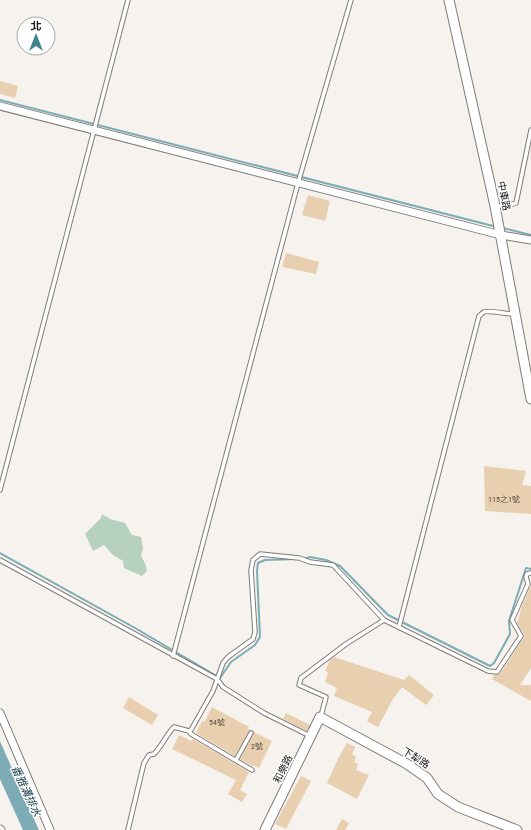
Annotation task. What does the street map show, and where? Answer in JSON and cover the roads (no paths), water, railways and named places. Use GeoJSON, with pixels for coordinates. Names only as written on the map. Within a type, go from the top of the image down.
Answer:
{"type":"FeatureCollection","features":[{"type":"Feature","properties":{"kind":"street","name":"中車路"},"geometry":{"type":"LineString","coordinates":[[449,0],[501,235],[531,399]]}},
{"type":"Feature","properties":{"kind":"street"},"geometry":{"type":"LineString","coordinates":[[0,106],[501,235],[531,240]]}},
{"type":"Feature","properties":{"kind":"street"},"geometry":{"type":"LineString","coordinates":[[0,713],[50,830]]}},
{"type":"Feature","properties":{"kind":"street","name":"和樂路"},"geometry":{"type":"LineString","coordinates":[[264,830],[320,717]]}},
{"type":"Feature","properties":{"kind":"street","name":"下犁路"},"geometry":{"type":"LineString","coordinates":[[320,717],[407,764],[427,778],[438,794],[458,807],[517,830]]}},
{"type":"Feature","properties":{"kind":"lane"},"geometry":{"type":"LineString","coordinates":[[0,490],[128,0]]}},
{"type":"Feature","properties":{"kind":"lane"},"geometry":{"type":"LineString","coordinates":[[173,656],[298,183],[351,0]]}},
{"type":"Feature","properties":{"kind":"lane"},"geometry":{"type":"LineString","coordinates":[[495,206],[516,204],[531,130]]}},
{"type":"Feature","properties":{"kind":"lane"},"geometry":{"type":"LineString","coordinates":[[399,627],[479,316],[484,311],[516,314]]}},
{"type":"Feature","properties":{"kind":"lane"},"geometry":{"type":"LineString","coordinates":[[189,731],[191,730],[213,691],[223,663],[253,639],[255,632],[251,570],[253,560],[260,554],[299,558],[310,562],[333,565],[384,620],[488,671],[497,672],[521,636],[512,620],[528,584],[526,577],[531,573]]}},
{"type":"Feature","properties":{"kind":"lane"},"geometry":{"type":"LineString","coordinates":[[0,560],[112,620],[173,656],[217,679],[223,687],[264,713],[311,736]]}},
{"type":"Feature","properties":{"kind":"lane"},"geometry":{"type":"LineString","coordinates":[[320,717],[326,697],[299,685],[301,678],[346,644],[384,620]]}},
{"type":"Feature","properties":{"kind":"lane"},"geometry":{"type":"LineString","coordinates":[[128,830],[144,763],[150,755],[154,754],[159,749],[168,732],[174,727],[189,731],[191,734],[252,770]]}},
{"type":"Feature","properties":{"kind":"lane"},"geometry":{"type":"LineString","coordinates":[[236,760],[251,733]]}},
{"type":"Feature","properties":{"kind":"water"},"geometry":{"type":"Polygon","coordinates":[[[0,741],[39,830],[23,830],[0,779],[0,741]]]}},
{"type":"Feature","properties":{"kind":"waterway"},"geometry":{"type":"LineString","coordinates":[[0,100],[497,227]]}},
{"type":"Feature","properties":{"kind":"waterway"},"geometry":{"type":"LineString","coordinates":[[503,228],[531,235]]}},
{"type":"Feature","properties":{"kind":"waterway"},"geometry":{"type":"LineString","coordinates":[[0,553],[135,628],[220,678],[231,662],[255,645],[260,637],[257,571],[258,563],[265,560],[298,559]]}},
{"type":"Feature","properties":{"kind":"waterway"},"geometry":{"type":"LineString","coordinates":[[303,559],[310,557],[326,560],[340,566],[388,615],[490,666],[494,663],[510,634],[509,621],[526,568],[531,569]]}},
{"type":"Feature","properties":{"kind":"water label","name":"番雅溝排水"},"geometry":{"type":"Point","coordinates":[26,791]}}]}
